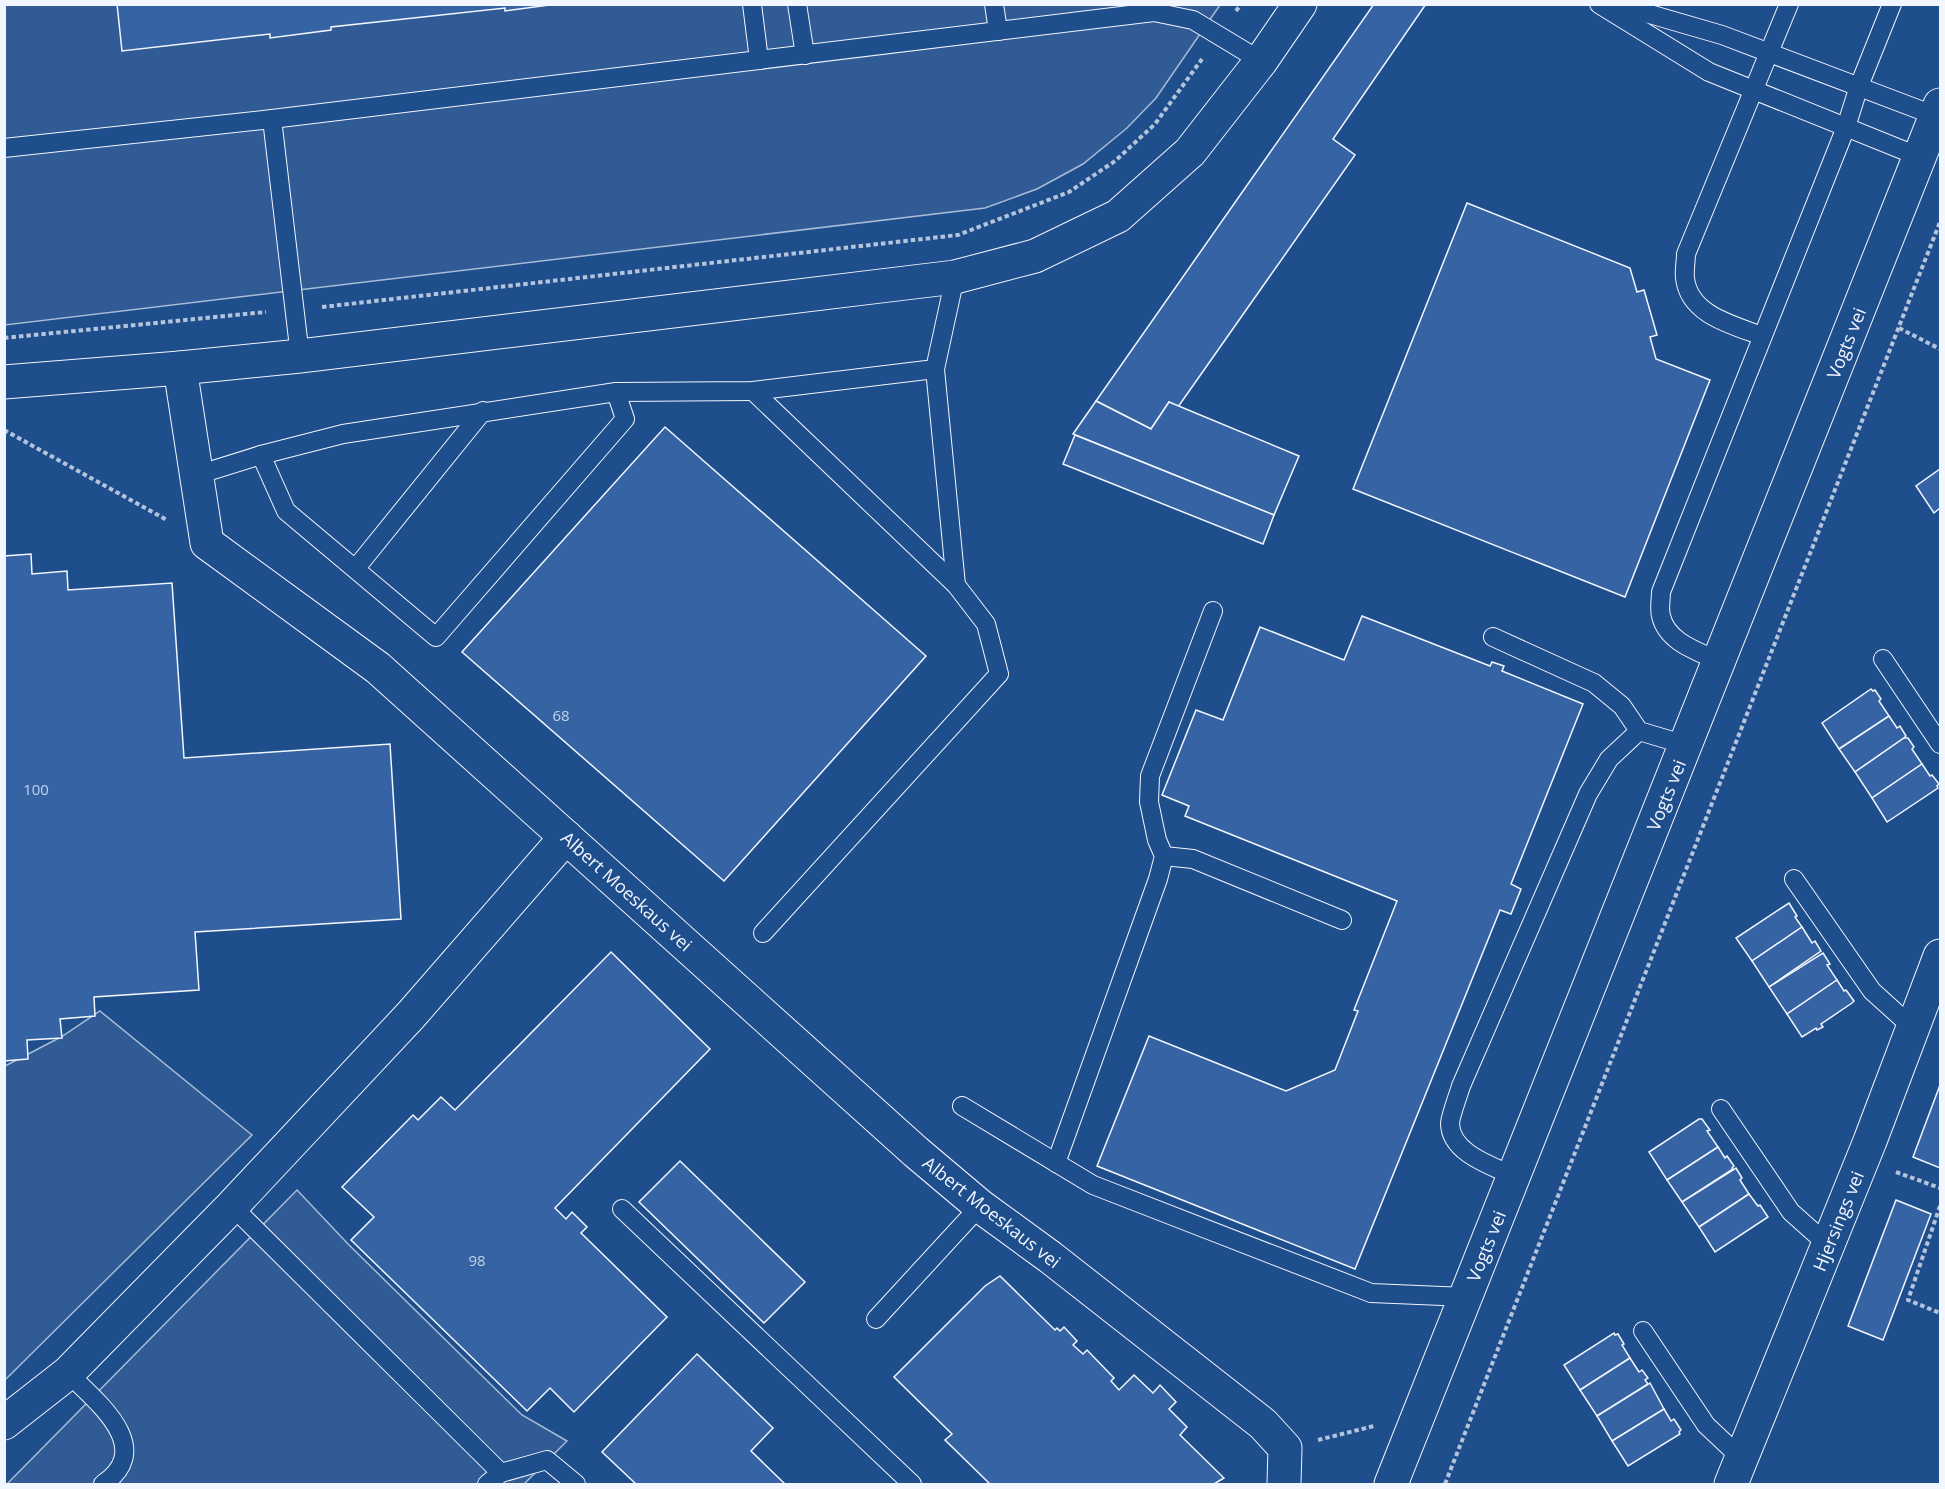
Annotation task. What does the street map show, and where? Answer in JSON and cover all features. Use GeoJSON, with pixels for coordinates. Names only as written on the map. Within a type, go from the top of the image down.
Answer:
{"type":"FeatureCollection","features":[{"type":"Feature","properties":{"kind":"street"},"geometry":{"type":"LineString","coordinates":[[4,382],[300,356],[955,277],[1035,256],[1118,216],[1190,152],[1261,61],[1300,4]]}},
{"type":"Feature","properties":{"kind":"street","name":"Vogts vei"},"geometry":{"type":"LineString","coordinates":[[1391,1485],[1938,110]]}},
{"type":"Feature","properties":{"kind":"street"},"geometry":{"type":"LineString","coordinates":[[180,368],[207,543]]}},
{"type":"Feature","properties":{"kind":"street","name":"Albert Moeskaus vei"},"geometry":{"type":"LineString","coordinates":[[207,543],[378,668],[916,1152],[980,1206],[1050,1257],[1256,1418],[1285,1448]]}},
{"type":"Feature","properties":{"kind":"street"},"geometry":{"type":"LineString","coordinates":[[4,1422],[68,1373],[232,1206],[411,1015],[566,837]]}},
{"type":"Feature","properties":{"kind":"street","name":"Hjersings vei"},"geometry":{"type":"LineString","coordinates":[[1736,1471],[1863,1160],[1941,956]]}},
{"type":"Feature","properties":{"kind":"street"},"geometry":{"type":"LineString","coordinates":[[1284,1485],[1285,1448]]}},
{"type":"Feature","properties":{"kind":"lane"},"geometry":{"type":"LineString","coordinates":[[752,4],[759,60]]}},
{"type":"Feature","properties":{"kind":"lane"},"geometry":{"type":"LineString","coordinates":[[797,4],[805,55]]}},
{"type":"Feature","properties":{"kind":"lane"},"geometry":{"type":"LineString","coordinates":[[993,4],[998,31]]}},
{"type":"Feature","properties":{"kind":"lane"},"geometry":{"type":"LineString","coordinates":[[1599,4],[1708,72],[1920,157]]}},
{"type":"Feature","properties":{"kind":"lane"},"geometry":{"type":"LineString","coordinates":[[1615,4],[1722,35],[1858,86],[1938,110]]}},
{"type":"Feature","properties":{"kind":"lane"},"geometry":{"type":"LineString","coordinates":[[1762,336],[1720,320],[1694,302],[1685,279],[1686,254],[1789,4]]}},
{"type":"Feature","properties":{"kind":"lane"},"geometry":{"type":"LineString","coordinates":[[1719,661],[1681,644],[1668,631],[1660,615],[1661,592],[1846,127],[1858,86],[1892,4]]}},
{"type":"Feature","properties":{"kind":"lane"},"geometry":{"type":"LineString","coordinates":[[4,148],[272,119],[1154,12],[1193,20],[1261,61]]}},
{"type":"Feature","properties":{"kind":"lane"},"geometry":{"type":"LineString","coordinates":[[272,119],[300,356]]}},
{"type":"Feature","properties":{"kind":"lane"},"geometry":{"type":"LineString","coordinates":[[955,277],[935,369],[956,585]]}},
{"type":"Feature","properties":{"kind":"lane"},"geometry":{"type":"LineString","coordinates":[[197,475],[261,455],[343,434],[483,411],[616,392],[753,391],[935,369]]}},
{"type":"Feature","properties":{"kind":"lane"},"geometry":{"type":"LineString","coordinates":[[753,391],[956,585],[986,624],[999,674],[763,933]]}},
{"type":"Feature","properties":{"kind":"lane"},"geometry":{"type":"LineString","coordinates":[[261,455],[286,511],[436,637],[625,419],[616,392]]}},
{"type":"Feature","properties":{"kind":"lane"},"geometry":{"type":"LineString","coordinates":[[356,568],[483,411]]}},
{"type":"Feature","properties":{"kind":"lane"},"geometry":{"type":"LineString","coordinates":[[1056,1163],[1158,879],[1164,856],[1157,840],[1149,802],[1149,776],[1213,611]]}},
{"type":"Feature","properties":{"kind":"lane"},"geometry":{"type":"LineString","coordinates":[[1493,637],[1594,683],[1622,706],[1638,731],[1686,745]]}},
{"type":"Feature","properties":{"kind":"lane"},"geometry":{"type":"LineString","coordinates":[[1882,659],[1941,744]]}},
{"type":"Feature","properties":{"kind":"lane"},"geometry":{"type":"LineString","coordinates":[[1514,1176],[1466,1153],[1455,1139],[1450,1124],[1461,1086],[1588,794],[1609,759],[1638,731]]}},
{"type":"Feature","properties":{"kind":"lane"},"geometry":{"type":"LineString","coordinates":[[1164,856],[1193,859],[1342,920]]}},
{"type":"Feature","properties":{"kind":"lane"},"geometry":{"type":"LineString","coordinates":[[1794,879],[1872,990],[1913,1028]]}},
{"type":"Feature","properties":{"kind":"lane"},"geometry":{"type":"LineString","coordinates":[[962,1106],[1093,1185],[1371,1293],[1466,1297]]}},
{"type":"Feature","properties":{"kind":"lane"},"geometry":{"type":"LineString","coordinates":[[1721,1109],[1791,1212],[1828,1245]]}},
{"type":"Feature","properties":{"kind":"lane"},"geometry":{"type":"LineString","coordinates":[[232,1206],[494,1479],[548,1460],[576,1485]]}},
{"type":"Feature","properties":{"kind":"lane"},"geometry":{"type":"LineString","coordinates":[[876,1319],[980,1206]]}},
{"type":"Feature","properties":{"kind":"lane"},"geometry":{"type":"LineString","coordinates":[[622,1209],[912,1485]]}},
{"type":"Feature","properties":{"kind":"lane"},"geometry":{"type":"LineString","coordinates":[[1643,1331],[1736,1471]]}},
{"type":"Feature","properties":{"kind":"lane"},"geometry":{"type":"LineString","coordinates":[[68,1373],[110,1414],[121,1433],[124,1460],[113,1478],[103,1485]]}},
{"type":"Feature","properties":{"kind":"path"},"geometry":{"type":"LineString","coordinates":[[4,338],[295,310],[958,235],[1069,192],[1115,161],[1155,124],[1240,4]]}},
{"type":"Feature","properties":{"kind":"path"},"geometry":{"type":"LineString","coordinates":[[1445,1485],[1941,222]]}},
{"type":"Feature","properties":{"kind":"path"},"geometry":{"type":"LineString","coordinates":[[1899,328],[1941,350]]}},
{"type":"Feature","properties":{"kind":"path"},"geometry":{"type":"LineString","coordinates":[[4,430],[207,543]]}},
{"type":"Feature","properties":{"kind":"path"},"geometry":{"type":"LineString","coordinates":[[1863,1160],[1941,1188]]}},
{"type":"Feature","properties":{"kind":"path"},"geometry":{"type":"LineString","coordinates":[[1941,1206],[1908,1300],[1941,1312]]}},
{"type":"Feature","properties":{"kind":"path"},"geometry":{"type":"LineString","coordinates":[[1285,1448],[1419,1414]]}},
{"type":"Feature","properties":{"kind":"shaded area"},"geometry":{"type":"Polygon","coordinates":[[[4,5],[1220,5],[1156,98],[1127,128],[1083,164],[1037,189],[985,208],[5,325],[4,5]]]}},
{"type":"Feature","properties":{"kind":"shaded area"},"geometry":{"type":"Polygon","coordinates":[[[100,1011],[252,1135],[5,1380],[5,1066],[61,1037],[100,1011]]]}},
{"type":"Feature","properties":{"kind":"shaded area"},"geometry":{"type":"Polygon","coordinates":[[[297,1190],[349,1245],[522,1415],[567,1441],[524,1484],[7,1484],[297,1190]]]}},
{"type":"Feature","properties":{"kind":"building"},"geometry":{"type":"Polygon","coordinates":[[[117,4],[557,4],[331,27],[331,30],[270,38],[270,34],[122,51],[117,4]]]}},
{"type":"Feature","properties":{"kind":"building"},"geometry":{"type":"Polygon","coordinates":[[[1374,4],[1426,4],[1333,139],[1355,155],[1178,407],[1169,402],[1151,429],[1096,401],[1374,4]]]}},
{"type":"Feature","properties":{"kind":"building"},"geometry":{"type":"Polygon","coordinates":[[[1467,203],[1630,268],[1637,292],[1644,290],[1657,335],[1650,337],[1656,359],[1710,380],[1625,597],[1353,489],[1467,203]]]}},
{"type":"Feature","properties":{"kind":"building"},"geometry":{"type":"Polygon","coordinates":[[[1096,401],[1151,429],[1169,402],[1299,456],[1274,515],[1073,434],[1096,401]]]}},
{"type":"Feature","properties":{"kind":"building"},"geometry":{"type":"Polygon","coordinates":[[[665,427],[926,656],[724,881],[462,652],[665,427]]]}},
{"type":"Feature","properties":{"kind":"building"},"geometry":{"type":"Polygon","coordinates":[[[1075,435],[1274,515],[1263,544],[1063,464],[1075,435]]]}},
{"type":"Feature","properties":{"kind":"building"},"geometry":{"type":"Polygon","coordinates":[[[1940,469],[1940,508],[1934,513],[1916,486],[1940,469]]]}},
{"type":"Feature","properties":{"kind":"building"},"geometry":{"type":"Polygon","coordinates":[[[31,554],[32,574],[67,571],[68,590],[172,583],[184,758],[390,744],[401,919],[195,932],[199,990],[94,997],[95,1016],[60,1019],[62,1038],[27,1040],[28,1059],[4,1061],[4,556],[31,554]]]}},
{"type":"Feature","properties":{"kind":"building"},"geometry":{"type":"Polygon","coordinates":[[[1362,616],[1490,666],[1492,662],[1504,666],[1502,671],[1583,704],[1511,884],[1521,889],[1511,914],[1500,910],[1355,1269],[1097,1166],[1149,1036],[1286,1091],[1335,1070],[1358,1011],[1354,1010],[1397,901],[1185,816],[1189,806],[1162,795],[1196,710],[1223,720],[1260,627],[1344,660],[1362,616]]]}},
{"type":"Feature","properties":{"kind":"building"},"geometry":{"type":"Polygon","coordinates":[[[1871,689],[1875,690],[1881,699],[1879,701],[1889,716],[1839,749],[1822,723],[1871,689]]]}},
{"type":"Feature","properties":{"kind":"building"},"geometry":{"type":"Polygon","coordinates":[[[1889,716],[1897,728],[1900,726],[1906,736],[1855,772],[1839,749],[1889,716]]]}},
{"type":"Feature","properties":{"kind":"building"},"geometry":{"type":"Polygon","coordinates":[[[1904,738],[1908,738],[1922,764],[1872,798],[1855,772],[1904,738]]]}},
{"type":"Feature","properties":{"kind":"building"},"geometry":{"type":"Polygon","coordinates":[[[1922,764],[1939,784],[1938,788],[1887,822],[1872,798],[1922,764]]]}},
{"type":"Feature","properties":{"kind":"building"},"geometry":{"type":"Polygon","coordinates":[[[1789,903],[1802,927],[1752,961],[1736,938],[1789,903]]]}},
{"type":"Feature","properties":{"kind":"building"},"geometry":{"type":"Polygon","coordinates":[[[1802,927],[1812,943],[1815,941],[1821,951],[1769,987],[1752,961],[1802,927]]]}},
{"type":"Feature","properties":{"kind":"building"},"geometry":{"type":"Polygon","coordinates":[[[611,952],[710,1049],[555,1208],[566,1219],[572,1212],[587,1227],[581,1233],[667,1317],[574,1412],[550,1388],[527,1411],[351,1240],[374,1217],[342,1187],[413,1115],[418,1120],[441,1097],[455,1110],[611,952]]]}},
{"type":"Feature","properties":{"kind":"building"},"geometry":{"type":"Polygon","coordinates":[[[1823,953],[1830,964],[1827,965],[1837,980],[1787,1014],[1769,987],[1823,953]]]}},
{"type":"Feature","properties":{"kind":"building"},"geometry":{"type":"Polygon","coordinates":[[[1837,980],[1854,1001],[1821,1024],[1823,1027],[1817,1030],[1816,1028],[1802,1037],[1787,1014],[1837,980]]]}},
{"type":"Feature","properties":{"kind":"building"},"geometry":{"type":"Polygon","coordinates":[[[1940,1085],[1940,1168],[1913,1157],[1940,1085]]]}},
{"type":"Feature","properties":{"kind":"building"},"geometry":{"type":"Polygon","coordinates":[[[1702,1119],[1710,1130],[1707,1131],[1718,1147],[1667,1180],[1649,1152],[1702,1119]]]}},
{"type":"Feature","properties":{"kind":"building"},"geometry":{"type":"Polygon","coordinates":[[[1718,1147],[1734,1166],[1733,1169],[1682,1202],[1667,1180],[1718,1147]]]}},
{"type":"Feature","properties":{"kind":"building"},"geometry":{"type":"Polygon","coordinates":[[[680,1161],[805,1282],[764,1323],[639,1202],[680,1161]]]}},
{"type":"Feature","properties":{"kind":"building"},"geometry":{"type":"Polygon","coordinates":[[[1736,1168],[1749,1194],[1699,1227],[1682,1202],[1736,1168]]]}},
{"type":"Feature","properties":{"kind":"building"},"geometry":{"type":"Polygon","coordinates":[[[1749,1194],[1768,1217],[1715,1252],[1699,1227],[1749,1194]]]}},
{"type":"Feature","properties":{"kind":"building"},"geometry":{"type":"Polygon","coordinates":[[[1896,1200],[1931,1214],[1883,1340],[1848,1326],[1896,1200]]]}},
{"type":"Feature","properties":{"kind":"building"},"geometry":{"type":"Polygon","coordinates":[[[1000,1276],[1055,1330],[1057,1328],[1060,1331],[1064,1327],[1077,1341],[1073,1345],[1083,1354],[1087,1350],[1114,1378],[1111,1381],[1119,1390],[1134,1375],[1153,1393],[1160,1385],[1176,1402],[1169,1409],[1187,1427],[1180,1435],[1224,1478],[1214,1484],[990,1484],[945,1440],[952,1434],[894,1377],[985,1286],[1000,1276]]]}},
{"type":"Feature","properties":{"kind":"building"},"geometry":{"type":"Polygon","coordinates":[[[1614,1333],[1618,1334],[1630,1358],[1580,1390],[1564,1365],[1614,1333]]]}},
{"type":"Feature","properties":{"kind":"building"},"geometry":{"type":"Polygon","coordinates":[[[697,1354],[773,1428],[751,1451],[785,1484],[636,1484],[602,1452],[697,1354]]]}},
{"type":"Feature","properties":{"kind":"building"},"geometry":{"type":"Polygon","coordinates":[[[1630,1358],[1639,1372],[1642,1370],[1648,1378],[1645,1380],[1648,1384],[1597,1416],[1580,1390],[1630,1358]]]}},
{"type":"Feature","properties":{"kind":"building"},"geometry":{"type":"Polygon","coordinates":[[[1650,1383],[1664,1409],[1612,1441],[1597,1416],[1650,1383]]]}},
{"type":"Feature","properties":{"kind":"building"},"geometry":{"type":"Polygon","coordinates":[[[1664,1409],[1671,1421],[1674,1419],[1681,1430],[1680,1434],[1628,1466],[1612,1441],[1664,1409]]]}}]}
